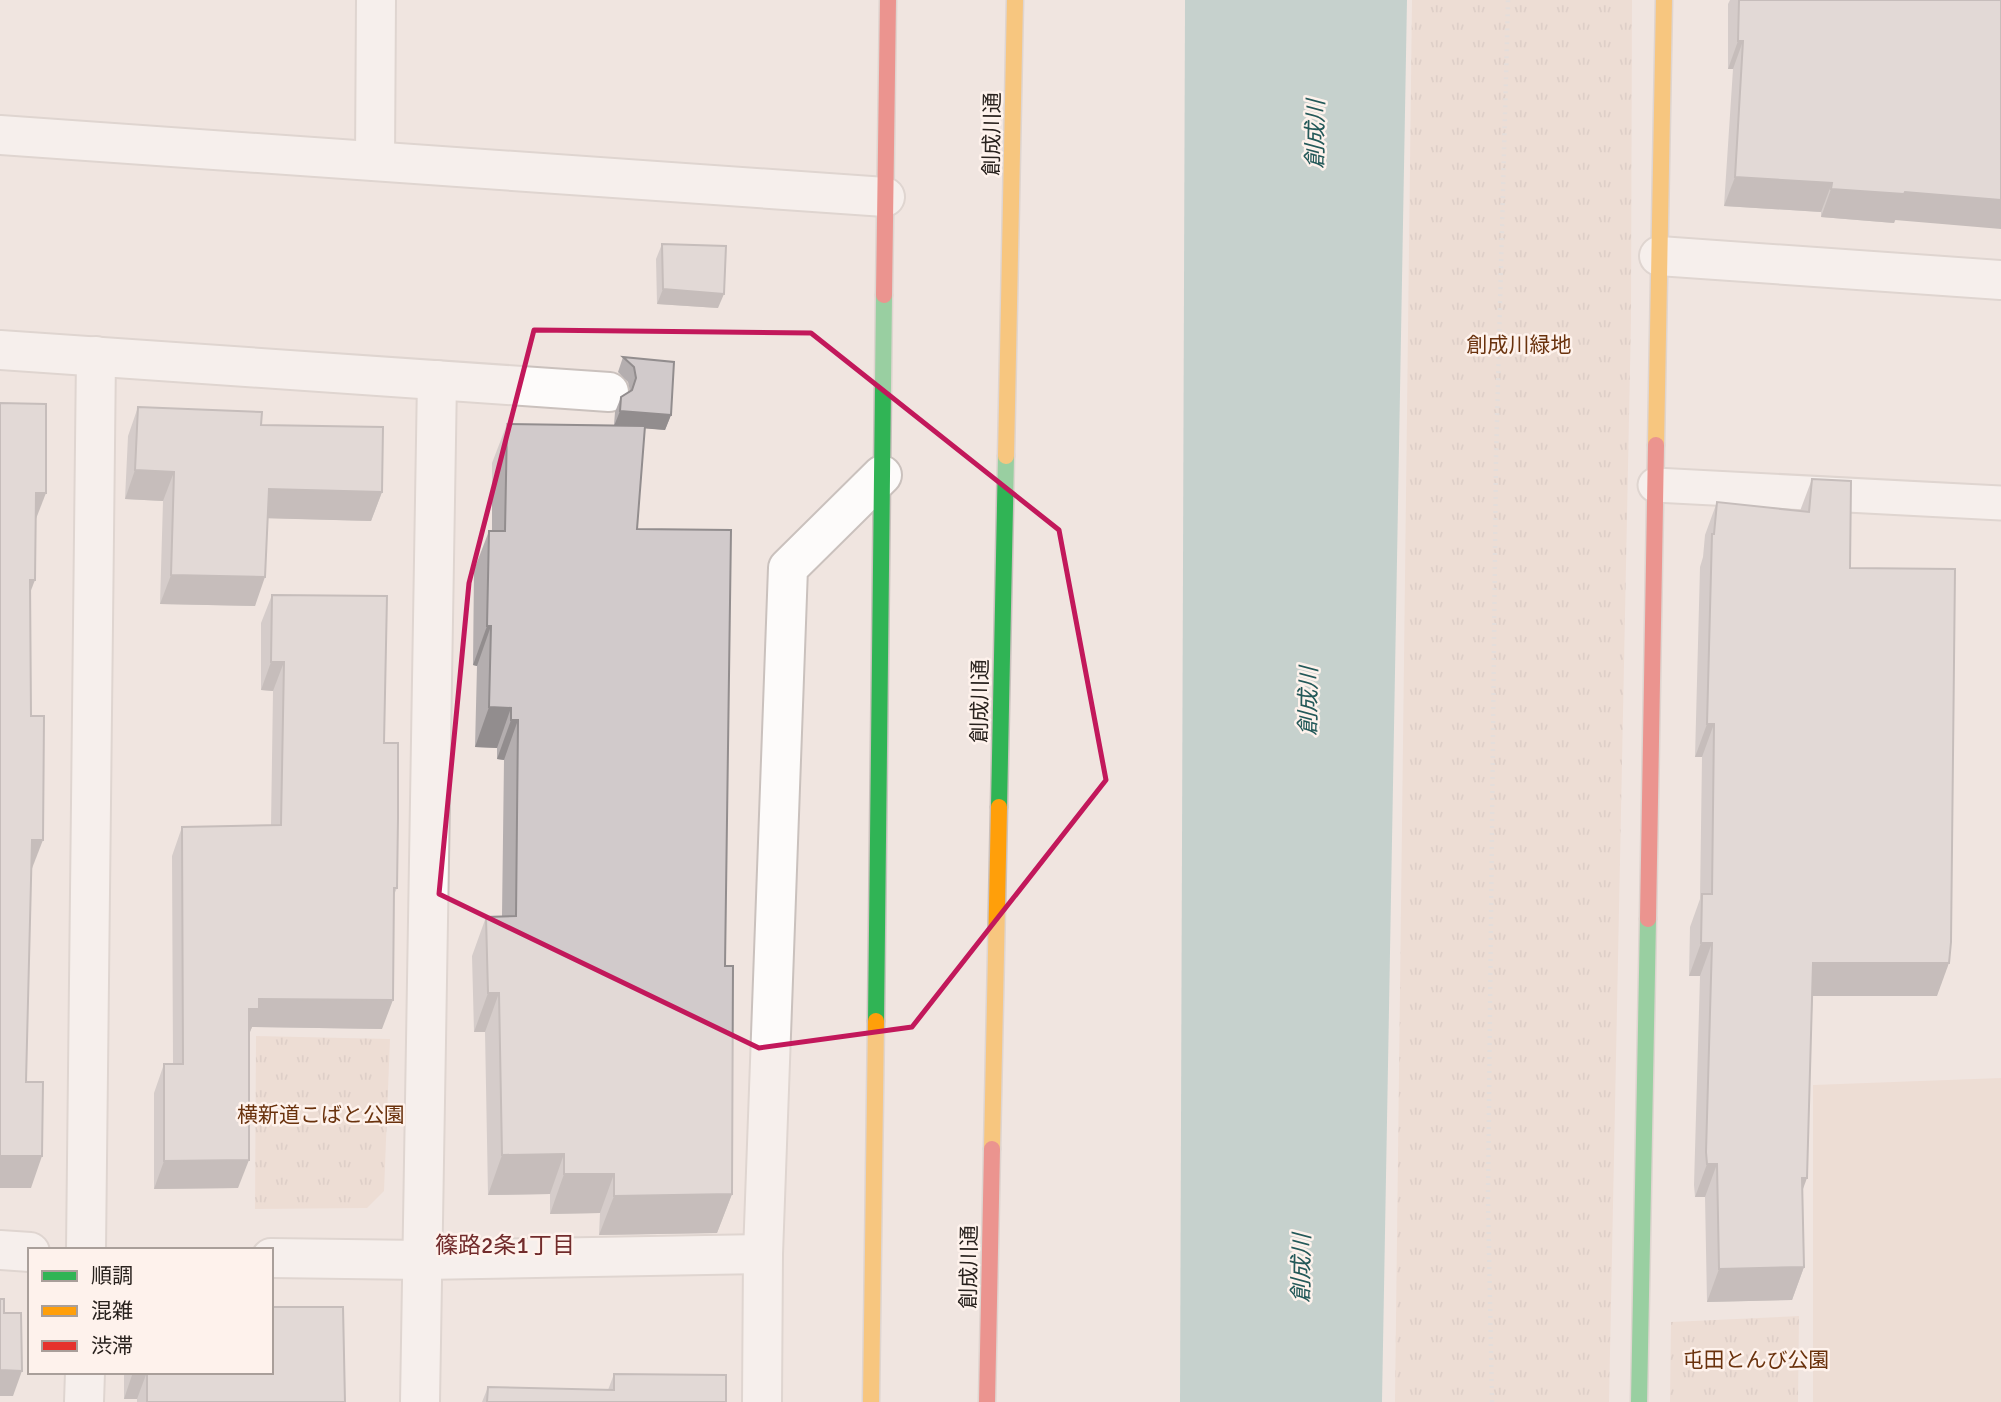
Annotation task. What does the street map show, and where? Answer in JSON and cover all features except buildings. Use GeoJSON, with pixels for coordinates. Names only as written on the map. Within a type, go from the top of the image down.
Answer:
{"type":"FeatureCollection","features":[{"type":"Feature","properties":{"kind":"main road"},"geometry":{"type":"LineString","coordinates":[[871,1402],[888,0]]}},
{"type":"Feature","properties":{"kind":"main road","name":"創成川通"},"geometry":{"type":"LineString","coordinates":[[987,1402],[1015,0]]}},
{"type":"Feature","properties":{"kind":"main road"},"geometry":{"type":"LineString","coordinates":[[1639,1402],[1664,0]]}},
{"type":"Feature","properties":{"kind":"street"},"geometry":{"type":"LineString","coordinates":[[375,161],[376,0]]}},
{"type":"Feature","properties":{"kind":"street"},"geometry":{"type":"LineString","coordinates":[[0,135],[885,197]]}},
{"type":"Feature","properties":{"kind":"street"},"geometry":{"type":"LineString","coordinates":[[1660,256],[2001,280]]}},
{"type":"Feature","properties":{"kind":"street"},"geometry":{"type":"LineString","coordinates":[[0,349],[609,392]]}},
{"type":"Feature","properties":{"kind":"street"},"geometry":{"type":"LineString","coordinates":[[86,1248],[96,356]]}},
{"type":"Feature","properties":{"kind":"street"},"geometry":{"type":"LineString","coordinates":[[420,1402],[437,380]]}},
{"type":"Feature","properties":{"kind":"street"},"geometry":{"type":"LineString","coordinates":[[762,1402],[763,1254],[788,568],[882,475]]}},
{"type":"Feature","properties":{"kind":"street"},"geometry":{"type":"LineString","coordinates":[[0,1250],[28,1252]]}},
{"type":"Feature","properties":{"kind":"street"},"geometry":{"type":"LineString","coordinates":[[273,1258],[422,1260],[763,1254]]}},
{"type":"Feature","properties":{"kind":"street"},"geometry":{"type":"LineString","coordinates":[[84,1402],[85,1374]]}},
{"type":"Feature","properties":{"kind":"lane"},"geometry":{"type":"LineString","coordinates":[[1655,485],[2001,503]]}},
{"type":"Feature","properties":{"kind":"path"},"geometry":{"type":"LineString","coordinates":[[1492,1402],[1488,1198],[1495,501],[1508,0]]}},
{"type":"Feature","properties":{"kind":"highlighted area"},"geometry":{"type":"Polygon","coordinates":[[[534,330],[811,333],[1059,530],[1106,780],[912,1027],[759,1048],[439,894],[469,583],[534,330]]]}},
{"type":"Feature","properties":{"kind":"green space","name":"創成川緑地"},"geometry":{"type":"Polygon","coordinates":[[[1412,0],[1632,0],[1631,320],[1609,1402],[1395,1402],[1412,0]]]}},
{"type":"Feature","properties":{"kind":"green space","name":"横新道こばと公園"},"geometry":{"type":"Polygon","coordinates":[[[256,1036],[390,1039],[384,1191],[367,1208],[255,1209],[256,1036]]]}},
{"type":"Feature","properties":{"kind":"green space"},"geometry":{"type":"Polygon","coordinates":[[[2001,1078],[2001,1402],[1813,1402],[1813,1085],[2001,1078]]]}},
{"type":"Feature","properties":{"kind":"green space","name":"屯田とんび公園"},"geometry":{"type":"Polygon","coordinates":[[[1799,1316],[1798,1402],[1670,1402],[1671,1322],[1799,1316]]]}},
{"type":"Feature","properties":{"kind":"water","name":"創成川"},"geometry":{"type":"Polygon","coordinates":[[[1185,0],[1407,0],[1382,1402],[1180,1402],[1185,0]]]}},
{"type":"Feature","properties":{"kind":"traffic: fast"},"geometry":{"type":"LineString","coordinates":[[876,1021],[884,295]]}},
{"type":"Feature","properties":{"kind":"traffic: fast"},"geometry":{"type":"LineString","coordinates":[[999,807],[1006,456]]}},
{"type":"Feature","properties":{"kind":"traffic: fast"},"geometry":{"type":"LineString","coordinates":[[1639,1402],[1648,919]]}},
{"type":"Feature","properties":{"kind":"traffic: slow"},"geometry":{"type":"LineString","coordinates":[[1006,456],[1015,0]]}},
{"type":"Feature","properties":{"kind":"traffic: slow"},"geometry":{"type":"LineString","coordinates":[[1656,445],[1664,0]]}},
{"type":"Feature","properties":{"kind":"traffic: slow"},"geometry":{"type":"LineString","coordinates":[[992,1149],[999,807]]}},
{"type":"Feature","properties":{"kind":"traffic: slow"},"geometry":{"type":"LineString","coordinates":[[871,1402],[876,1021]]}},
{"type":"Feature","properties":{"kind":"traffic: jam"},"geometry":{"type":"LineString","coordinates":[[884,295],[888,0]]}},
{"type":"Feature","properties":{"kind":"traffic: jam"},"geometry":{"type":"LineString","coordinates":[[1648,919],[1656,445]]}},
{"type":"Feature","properties":{"kind":"traffic: jam"},"geometry":{"type":"LineString","coordinates":[[987,1402],[992,1149]]}},
{"type":"Feature","properties":{"kind":"district","name":"篠路2条1丁目"},"geometry":{"type":"Point","coordinates":[505,1245]}}]}
